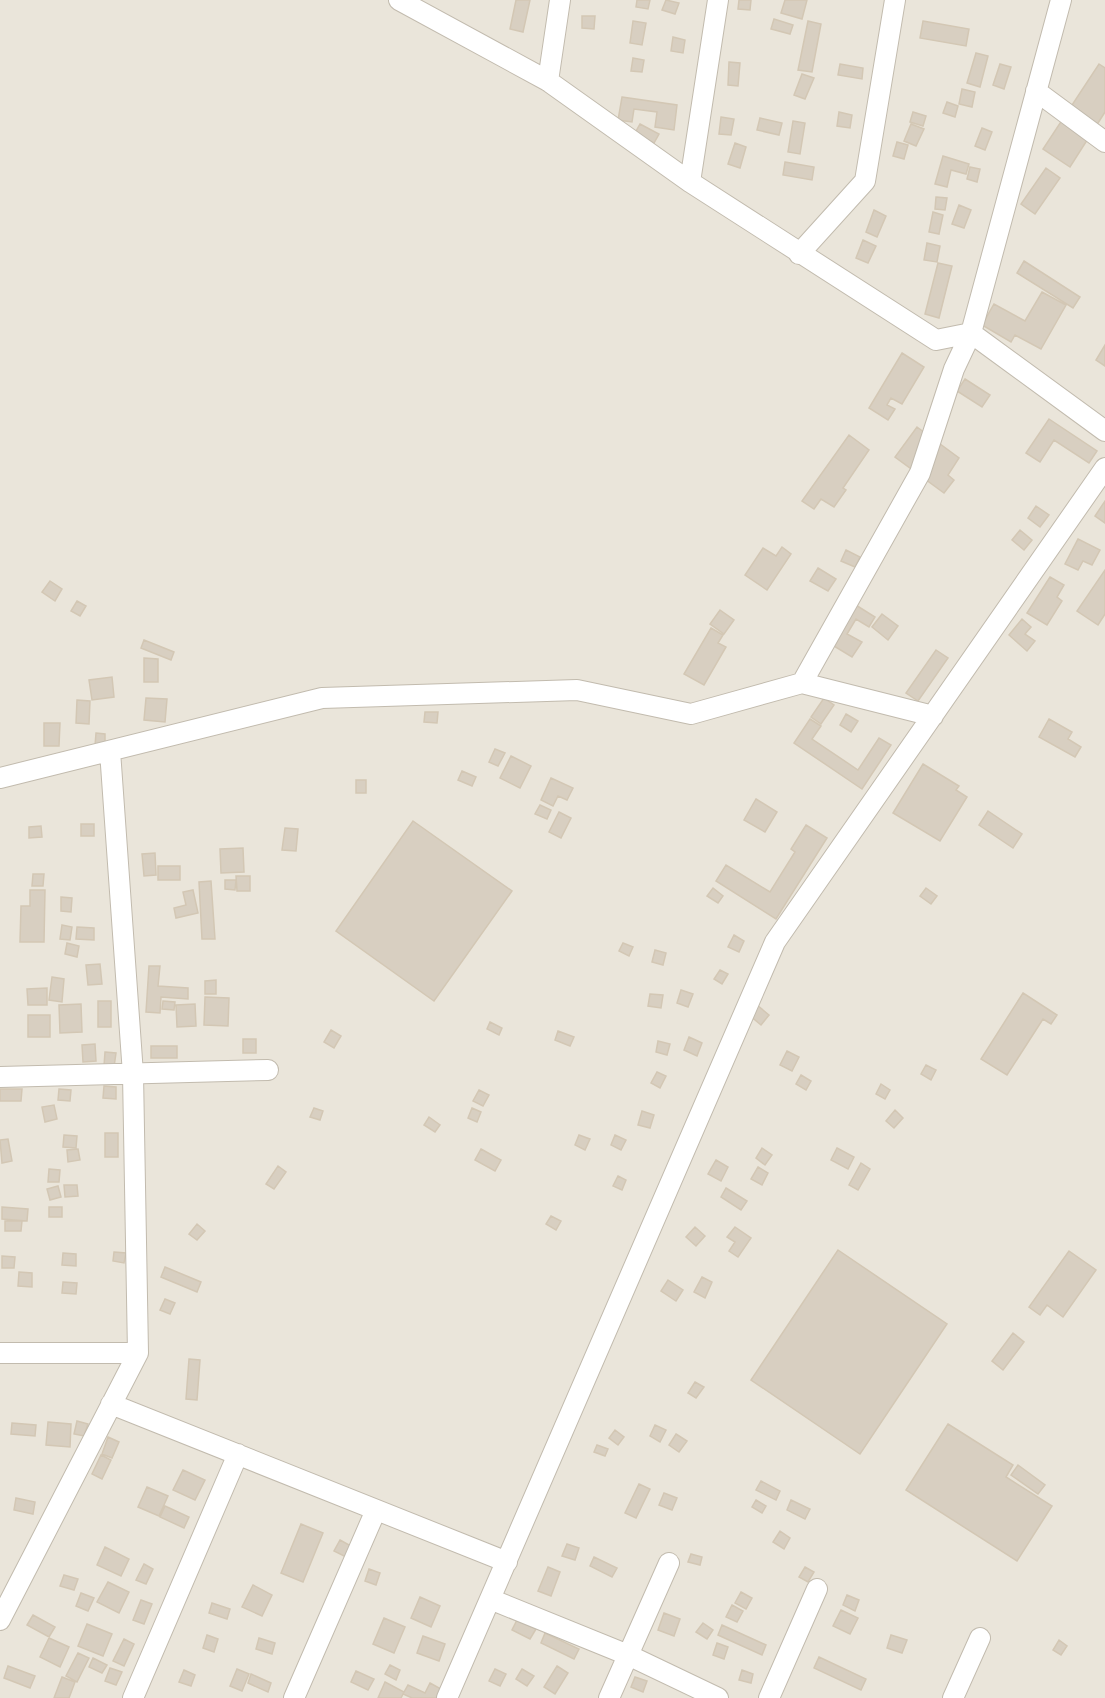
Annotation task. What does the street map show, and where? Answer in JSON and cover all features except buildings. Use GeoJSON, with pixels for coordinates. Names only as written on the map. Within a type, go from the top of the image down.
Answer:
{"type":"FeatureCollection","features":[{"type":"Feature","properties":{"kind":"street"},"geometry":{"type":"LineString","coordinates":[[399,0],[548,81],[690,182],[798,254],[936,340],[971,333],[1105,431]]}},
{"type":"Feature","properties":{"kind":"street"},"geometry":{"type":"LineString","coordinates":[[548,81],[560,0]]}},
{"type":"Feature","properties":{"kind":"street"},"geometry":{"type":"LineString","coordinates":[[690,182],[718,0]]}},
{"type":"Feature","properties":{"kind":"street"},"geometry":{"type":"LineString","coordinates":[[798,254],[865,181],[895,0]]}},
{"type":"Feature","properties":{"kind":"street"},"geometry":{"type":"LineString","coordinates":[[802,683],[920,473],[954,369],[971,333],[1061,0]]}},
{"type":"Feature","properties":{"kind":"street"},"geometry":{"type":"LineString","coordinates":[[1036,91],[1105,142]]}},
{"type":"Feature","properties":{"kind":"street"},"geometry":{"type":"LineString","coordinates":[[447,1698],[775,942],[1105,468]]}},
{"type":"Feature","properties":{"kind":"street"},"geometry":{"type":"LineString","coordinates":[[0,778],[322,698],[577,690],[691,714],[802,683],[933,716]]}},
{"type":"Feature","properties":{"kind":"street"},"geometry":{"type":"LineString","coordinates":[[0,1619],[138,1353],[133,1074],[110,751]]}},
{"type":"Feature","properties":{"kind":"street"},"geometry":{"type":"LineString","coordinates":[[0,1077],[268,1070]]}},
{"type":"Feature","properties":{"kind":"street"},"geometry":{"type":"LineString","coordinates":[[0,1353],[138,1353]]}},
{"type":"Feature","properties":{"kind":"street"},"geometry":{"type":"LineString","coordinates":[[111,1404],[507,1562]]}},
{"type":"Feature","properties":{"kind":"street"},"geometry":{"type":"LineString","coordinates":[[133,1698],[238,1454]]}},
{"type":"Feature","properties":{"kind":"street"},"geometry":{"type":"LineString","coordinates":[[294,1698],[376,1510]]}},
{"type":"Feature","properties":{"kind":"street"},"geometry":{"type":"LineString","coordinates":[[609,1698],[669,1563]]}},
{"type":"Feature","properties":{"kind":"street"},"geometry":{"type":"LineString","coordinates":[[769,1698],[817,1589]]}},
{"type":"Feature","properties":{"kind":"street"},"geometry":{"type":"LineString","coordinates":[[490,1599],[628,1655],[718,1698]]}},
{"type":"Feature","properties":{"kind":"street"},"geometry":{"type":"LineString","coordinates":[[953,1698],[980,1638]]}},
{"type":"Feature","properties":{"kind":"shaded area"},"geometry":{"type":"Polygon","coordinates":[[[0,0],[1105,0],[1105,1698],[0,1698],[0,0]]]}}]}
